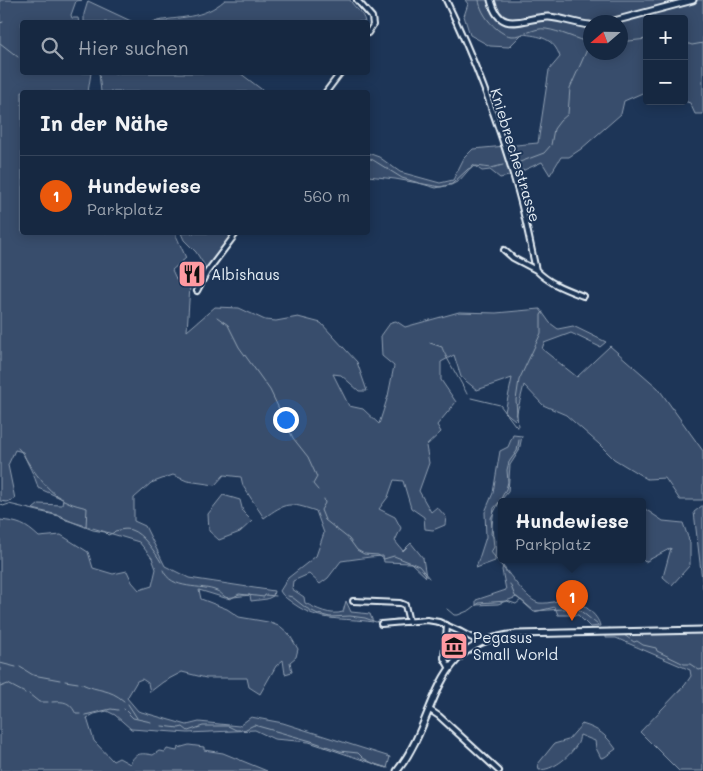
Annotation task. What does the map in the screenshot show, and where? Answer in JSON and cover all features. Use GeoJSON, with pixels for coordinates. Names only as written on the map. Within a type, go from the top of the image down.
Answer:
{"type":"FeatureCollection","features":[{"type":"Feature","properties":{"kind":"main road"},"geometry":{"type":"LineString","coordinates":[[491,0],[497,14],[509,21],[520,22],[542,17],[583,24]]}},
{"type":"Feature","properties":{"kind":"main road"},"geometry":{"type":"LineString","coordinates":[[628,17],[694,0]]}},
{"type":"Feature","properties":{"kind":"main road"},"geometry":{"type":"LineString","coordinates":[[397,771],[415,744],[439,685],[449,667],[462,654],[477,644],[494,637],[516,634],[703,630]]}},
{"type":"Feature","properties":{"kind":"street"},"geometry":{"type":"LineString","coordinates":[[357,0],[372,17],[373,25],[370,30]]}},
{"type":"Feature","properties":{"kind":"street","name":"Kniebrechestrasse"},"geometry":{"type":"LineString","coordinates":[[446,0],[462,32],[494,113],[518,189],[536,270]]}},
{"type":"Feature","properties":{"kind":"street"},"geometry":{"type":"LineString","coordinates":[[328,90],[339,75]]}},
{"type":"Feature","properties":{"kind":"street"},"geometry":{"type":"LineString","coordinates":[[197,291],[207,272],[235,235]]}},
{"type":"Feature","properties":{"kind":"street"},"geometry":{"type":"LineString","coordinates":[[504,250],[513,258],[536,270],[545,279],[557,286],[583,296]]}},
{"type":"Feature","properties":{"kind":"street"},"geometry":{"type":"LineString","coordinates":[[353,601],[400,603],[404,605],[409,622]]}},
{"type":"Feature","properties":{"kind":"street"},"geometry":{"type":"LineString","coordinates":[[381,624],[427,620],[439,622],[474,639],[477,644]]}},
{"type":"Feature","properties":{"kind":"street"},"geometry":{"type":"LineString","coordinates":[[447,626],[444,658],[449,667]]}},
{"type":"Feature","properties":{"kind":"street"},"geometry":{"type":"LineString","coordinates":[[430,710],[440,716],[499,771]]}},
{"type":"Feature","properties":{"kind":"shaded area"},"geometry":{"type":"Polygon","coordinates":[[[0,0],[82,0],[76,1],[71,15],[72,18],[78,18],[78,20],[20,20],[20,75],[91,75],[88,90],[20,90],[20,235],[176,235],[186,258],[172,270],[179,285],[190,286],[187,331],[215,307],[239,308],[265,320],[276,321],[298,317],[321,323],[357,362],[367,391],[359,391],[341,375],[333,374],[349,406],[363,409],[379,424],[388,396],[394,366],[382,356],[381,336],[391,322],[396,321],[405,327],[459,312],[496,313],[540,309],[550,323],[558,329],[573,326],[606,342],[600,347],[571,333],[544,343],[542,349],[577,377],[610,346],[658,388],[703,451],[703,500],[680,500],[665,478],[647,479],[614,459],[566,415],[543,405],[524,385],[515,420],[505,412],[512,378],[477,390],[461,377],[454,355],[441,362],[441,380],[456,402],[437,425],[441,432],[426,446],[429,463],[419,491],[431,512],[437,507],[446,517],[445,525],[433,530],[425,529],[424,517],[411,508],[403,481],[394,480],[388,497],[379,509],[395,517],[401,528],[395,541],[403,551],[411,543],[423,558],[426,577],[411,563],[384,562],[383,556],[341,561],[328,578],[320,584],[309,574],[293,581],[292,589],[304,597],[305,603],[324,611],[338,613],[343,612],[346,601],[351,612],[370,614],[373,622],[323,617],[313,614],[294,604],[284,597],[280,591],[288,578],[316,556],[324,533],[316,511],[300,506],[288,505],[283,506],[264,518],[243,486],[241,477],[224,475],[215,485],[187,481],[173,475],[151,483],[134,498],[134,521],[145,526],[165,566],[189,578],[274,591],[273,596],[267,599],[251,601],[250,595],[225,598],[199,590],[201,599],[227,609],[239,617],[268,622],[281,627],[289,634],[298,649],[296,657],[290,662],[292,672],[285,674],[283,660],[276,666],[260,694],[249,687],[247,678],[206,678],[182,672],[163,682],[150,692],[148,683],[142,679],[137,681],[127,698],[138,711],[187,725],[199,722],[239,726],[251,717],[283,723],[390,757],[387,768],[309,742],[274,739],[255,730],[188,733],[131,729],[115,715],[107,711],[87,718],[94,741],[113,761],[119,758],[130,764],[134,757],[139,754],[153,755],[159,751],[165,752],[167,749],[177,751],[178,748],[189,745],[223,753],[267,771],[0,771],[0,520],[21,524],[39,537],[61,535],[88,552],[93,568],[113,574],[127,571],[132,582],[139,590],[152,586],[156,569],[152,558],[139,542],[66,520],[62,516],[33,509],[39,504],[62,505],[63,499],[38,488],[23,452],[15,450],[8,465],[15,499],[7,502],[0,501],[0,0]]]}},
{"type":"Feature","properties":{"kind":"shaded area"},"geometry":{"type":"Polygon","coordinates":[[[225,0],[350,0],[364,20],[165,20],[199,14],[225,0]]]}},
{"type":"Feature","properties":{"kind":"shaded area"},"geometry":{"type":"Polygon","coordinates":[[[465,0],[666,0],[671,5],[688,0],[703,0],[703,114],[695,114],[688,102],[688,15],[643,15],[643,93],[624,101],[621,114],[581,149],[569,157],[561,157],[550,175],[542,162],[513,175],[500,178],[490,170],[482,171],[473,165],[459,181],[441,187],[370,176],[370,154],[379,157],[400,172],[440,183],[453,180],[464,158],[473,149],[538,143],[549,70],[560,57],[554,46],[546,39],[522,34],[509,47],[490,46],[470,35],[464,16],[468,4],[465,0]]]}},
{"type":"Feature","properties":{"kind":"shaded area"},"geometry":{"type":"Polygon","coordinates":[[[88,1],[129,20],[84,20],[88,1]]]}},
{"type":"Feature","properties":{"kind":"shaded area"},"geometry":{"type":"Polygon","coordinates":[[[99,75],[243,75],[262,90],[101,90],[99,75]]]}},
{"type":"Feature","properties":{"kind":"shaded area"},"geometry":{"type":"Polygon","coordinates":[[[182,235],[232,235],[206,268],[196,252],[184,240],[182,235]]]}},
{"type":"Feature","properties":{"kind":"shaded area"},"geometry":{"type":"Polygon","coordinates":[[[513,435],[522,436],[519,451],[510,465],[508,492],[503,498],[498,498],[498,503],[494,508],[491,534],[496,540],[495,561],[476,568],[486,537],[485,512],[493,493],[500,451],[508,447],[513,435]]]}},
{"type":"Feature","properties":{"kind":"shaded area"},"geometry":{"type":"Polygon","coordinates":[[[223,495],[240,500],[243,512],[252,521],[240,532],[219,540],[209,531],[208,514],[223,495]]]}},
{"type":"Feature","properties":{"kind":"shaded area"},"geometry":{"type":"Polygon","coordinates":[[[703,505],[703,588],[694,512],[703,505]]]}},
{"type":"Feature","properties":{"kind":"shaded area"},"geometry":{"type":"Polygon","coordinates":[[[646,510],[663,521],[683,523],[690,543],[690,565],[672,585],[663,577],[671,548],[646,561],[646,510]]]}},
{"type":"Feature","properties":{"kind":"shaded area"},"geometry":{"type":"Polygon","coordinates":[[[503,566],[530,598],[539,603],[547,603],[570,597],[593,613],[600,626],[590,627],[578,615],[558,615],[555,607],[534,612],[517,597],[498,604],[476,605],[476,600],[506,590],[503,566]]]}},
{"type":"Feature","properties":{"kind":"shaded area"},"geometry":{"type":"Polygon","coordinates":[[[703,632],[703,771],[679,771],[640,732],[685,685],[691,676],[690,670],[616,638],[606,638],[606,634],[703,632]]]}},
{"type":"Feature","properties":{"kind":"shaded area"},"geometry":{"type":"Polygon","coordinates":[[[582,724],[602,733],[616,749],[601,758],[595,741],[580,735],[577,745],[564,759],[555,766],[539,770],[538,764],[554,744],[568,740],[582,724]]]}},
{"type":"Feature","properties":{"kind":"waterway"},"geometry":{"type":"LineString","coordinates":[[479,0],[482,11],[500,32],[515,36],[537,29],[546,29],[583,40]]}},
{"type":"Feature","properties":{"kind":"waterway"},"geometry":{"type":"LineString","coordinates":[[628,41],[643,39]]}},
{"type":"Feature","properties":{"kind":"waterway"},"geometry":{"type":"LineString","coordinates":[[0,43],[18,57]]}},
{"type":"Feature","properties":{"kind":"waterway"},"geometry":{"type":"LineString","coordinates":[[688,44],[692,45],[703,43]]}},
{"type":"Feature","properties":{"kind":"waterway"},"geometry":{"type":"LineString","coordinates":[[520,162],[544,153],[551,145],[554,129],[568,114],[570,88],[583,59]]}},
{"type":"Feature","properties":{"kind":"waterway"},"geometry":{"type":"LineString","coordinates":[[370,159],[402,178],[436,188],[452,184],[468,169],[476,166],[491,168],[503,165]]}},
{"type":"Feature","properties":{"kind":"waterway"},"geometry":{"type":"LineString","coordinates":[[518,427],[516,400],[519,380],[541,333],[541,315],[543,312]]}},
{"type":"Feature","properties":{"kind":"waterway"},"geometry":{"type":"LineString","coordinates":[[217,317],[228,325],[239,347],[270,390],[293,438],[308,457],[317,477],[313,484],[318,490]]}},
{"type":"Feature","properties":{"kind":"waterway"},"geometry":{"type":"LineString","coordinates":[[430,343],[442,347],[467,394]]}},
{"type":"Feature","properties":{"kind":"waterway"},"geometry":{"type":"LineString","coordinates":[[471,398],[500,405],[517,427]]}},
{"type":"Feature","properties":{"kind":"waterway"},"geometry":{"type":"LineString","coordinates":[[501,498],[508,482],[507,470],[509,462],[517,451],[519,440]]}},
{"type":"Feature","properties":{"kind":"waterway"},"geometry":{"type":"LineString","coordinates":[[18,448],[51,491],[62,499],[87,508],[86,527]]}},
{"type":"Feature","properties":{"kind":"waterway"},"geometry":{"type":"LineString","coordinates":[[324,499],[325,503],[321,510],[325,520],[349,539],[357,550],[364,554],[378,555],[384,559],[394,556],[419,566],[429,578]]}},
{"type":"Feature","properties":{"kind":"waterway"},"geometry":{"type":"LineString","coordinates":[[1,504],[3,506],[9,504],[59,516],[93,530],[105,532],[108,535],[119,530],[131,530],[144,539],[161,562]]}},
{"type":"Feature","properties":{"kind":"waterway"},"geometry":{"type":"LineString","coordinates":[[498,504],[491,518],[494,547],[491,552],[498,561]]}},
{"type":"Feature","properties":{"kind":"waterway"},"geometry":{"type":"LineString","coordinates":[[500,563],[508,574]]}},
{"type":"Feature","properties":{"kind":"waterway"},"geometry":{"type":"LineString","coordinates":[[163,570],[167,577],[173,581],[187,586],[211,589],[230,599],[239,594],[264,597],[265,595],[276,596]]}},
{"type":"Feature","properties":{"kind":"waterway"},"geometry":{"type":"LineString","coordinates":[[510,584],[515,596],[520,600]]}},
{"type":"Feature","properties":{"kind":"waterway"},"geometry":{"type":"LineString","coordinates":[[288,596],[306,608],[330,617],[350,616],[376,622],[404,620]]}},
{"type":"Feature","properties":{"kind":"waterway"},"geometry":{"type":"LineString","coordinates":[[447,609],[454,615],[458,615],[470,610],[479,603],[507,601],[516,604],[521,600],[534,611],[577,608],[598,625]]}},
{"type":"Feature","properties":{"kind":"waterway"},"geometry":{"type":"LineString","coordinates":[[609,628],[613,629]]}},
{"type":"Feature","properties":{"kind":"waterway"},"geometry":{"type":"LineString","coordinates":[[624,635],[634,642],[637,641],[643,645],[656,648],[657,651],[684,664],[690,664],[699,670],[703,669]]}},
{"type":"Feature","properties":{"kind":"waterway"},"geometry":{"type":"LineString","coordinates":[[0,663],[16,667]]}},
{"type":"Feature","properties":{"kind":"waterway"},"geometry":{"type":"LineString","coordinates":[[20,667],[33,675],[60,680]]}},
{"type":"Feature","properties":{"kind":"waterway"},"geometry":{"type":"LineString","coordinates":[[65,681],[78,683]]}},
{"type":"Feature","properties":{"kind":"waterway"},"geometry":{"type":"LineString","coordinates":[[0,687],[8,684],[25,693]]}},
{"type":"Feature","properties":{"kind":"waterway"},"geometry":{"type":"LineString","coordinates":[[82,684],[114,694],[124,701]]}},
{"type":"Feature","properties":{"kind":"waterway"},"geometry":{"type":"LineString","coordinates":[[29,694],[39,702],[48,702]]}},
{"type":"Feature","properties":{"kind":"waterway"},"geometry":{"type":"LineString","coordinates":[[52,702],[67,703],[76,714],[80,714]]}},
{"type":"Feature","properties":{"kind":"waterway"},"geometry":{"type":"LineString","coordinates":[[128,704],[137,718]]}},
{"type":"Feature","properties":{"kind":"waterway"},"geometry":{"type":"LineString","coordinates":[[85,715],[111,709],[118,710]]}},
{"type":"Feature","properties":{"kind":"waterway"},"geometry":{"type":"LineString","coordinates":[[124,709],[133,718],[151,722]]}},
{"type":"Feature","properties":{"kind":"waterway"},"geometry":{"type":"LineString","coordinates":[[162,726],[183,727],[188,731],[203,726],[228,726],[236,730],[244,730],[254,725],[340,751],[358,753],[376,765],[388,768]]}},
{"type":"Feature","properties":{"kind":"place","name":"Albishaus"},"geometry":{"type":"Point","coordinates":[192,274]}},
{"type":"Feature","properties":{"kind":"place","name":"Hundewiese"},"geometry":{"type":"Point","coordinates":[572,621]}},
{"type":"Feature","properties":{"kind":"place","name":"Pegasus Small World"},"geometry":{"type":"Point","coordinates":[454,646]}}]}
